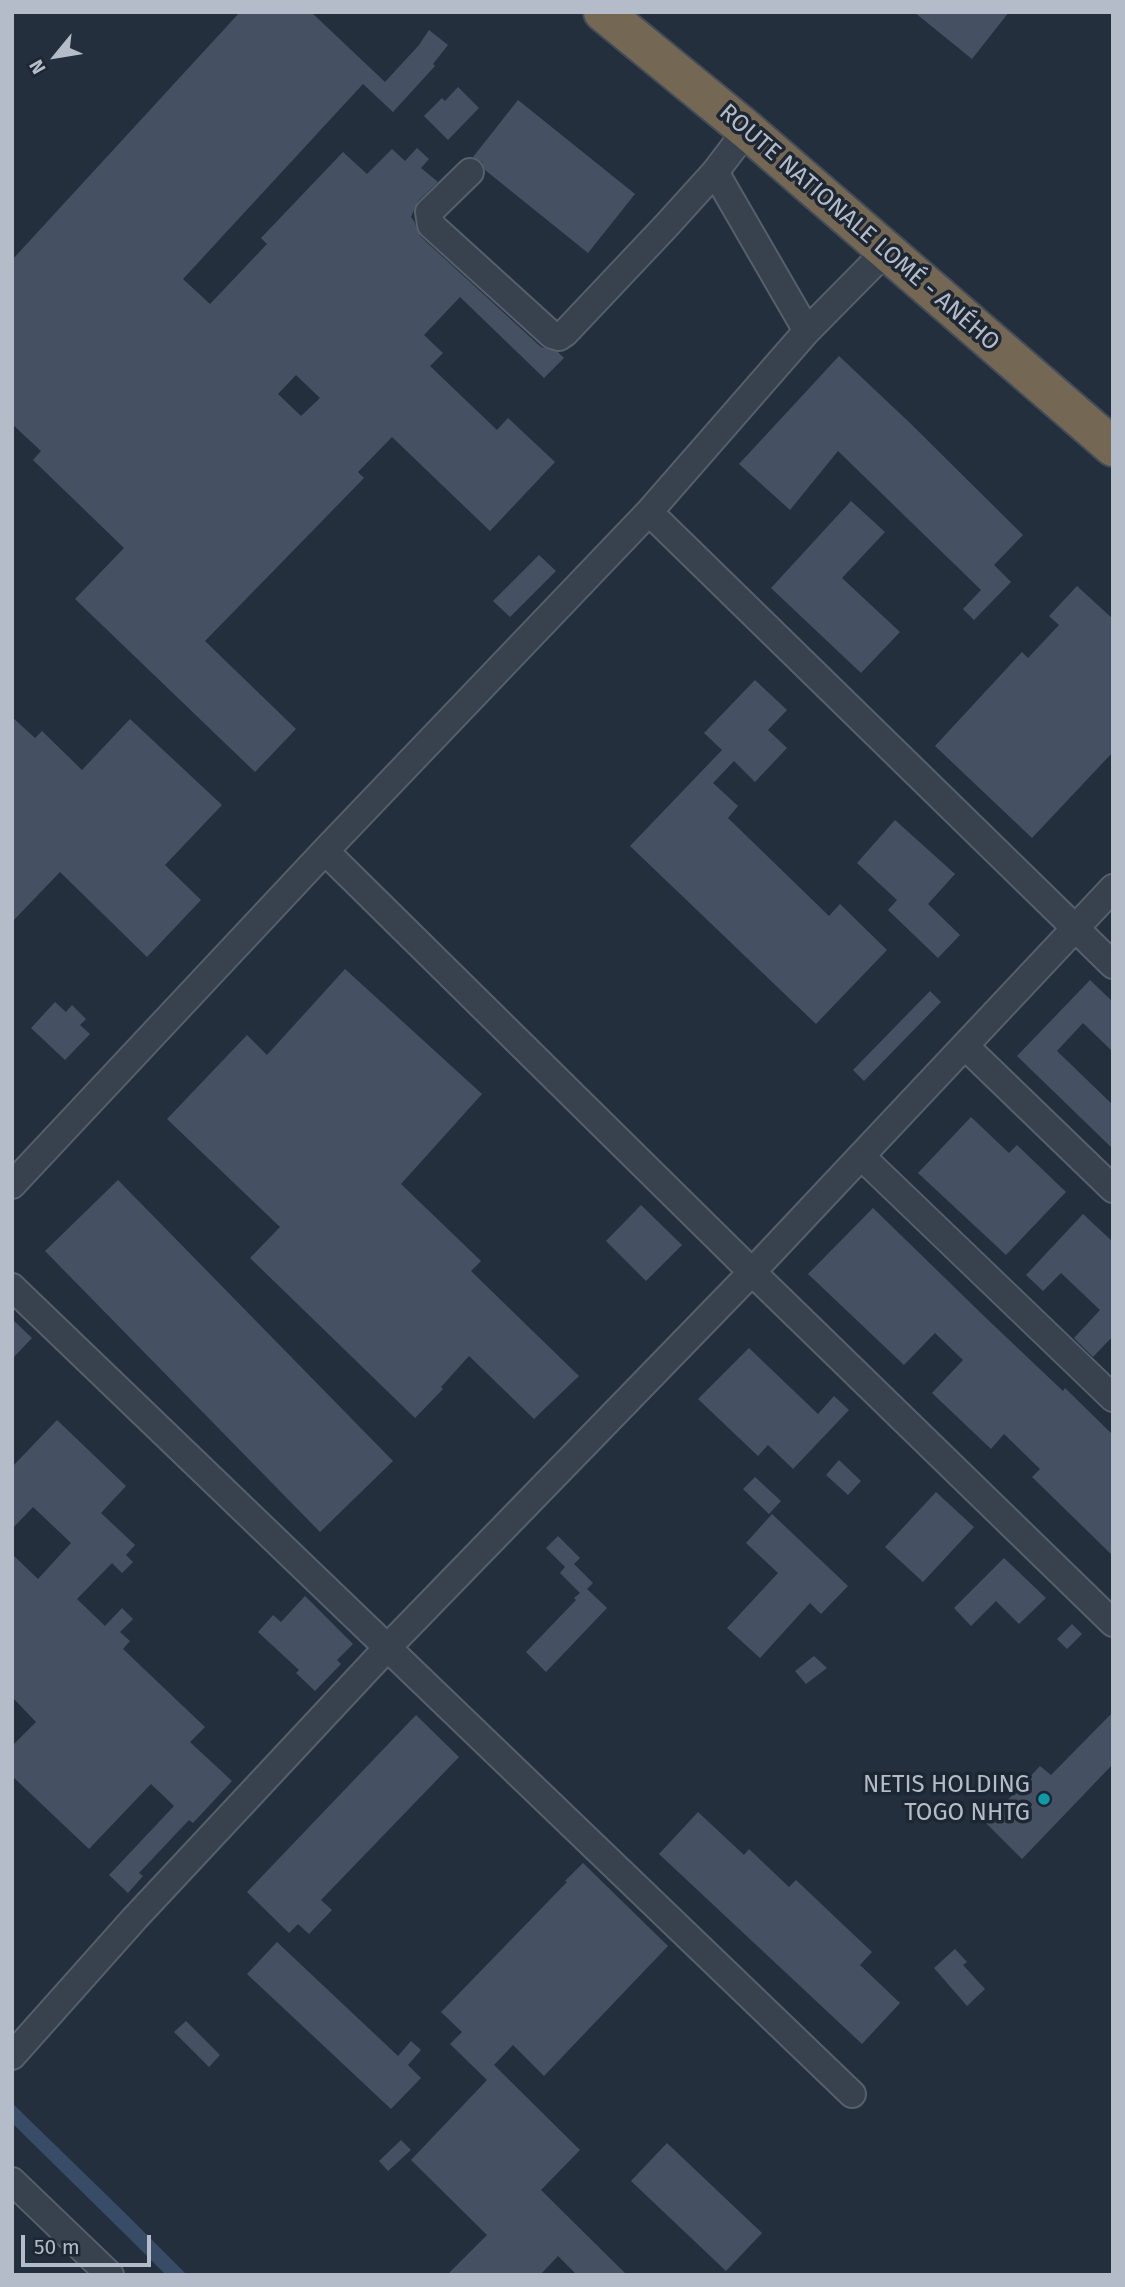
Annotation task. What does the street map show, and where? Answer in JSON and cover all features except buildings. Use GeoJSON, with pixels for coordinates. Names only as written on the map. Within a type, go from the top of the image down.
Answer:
{"type":"FeatureCollection","features":[{"type":"Feature","properties":{"kind":"highway","name":"ROUTE NATIONALE LOMÉ - ANÉHO"},"geometry":{"type":"LineString","coordinates":[[603,12],[747,130],[1113,447]]}},
{"type":"Feature","properties":{"kind":"highway","name":"ROUTE NATIONALE LOMÉ - ANÉHO"},"geometry":{"type":"LineString","coordinates":[[640,12],[811,153],[1113,412]]}},
{"type":"Feature","properties":{"kind":"street"},"geometry":{"type":"LineString","coordinates":[[470,172],[429,212],[431,225],[552,335],[559,337],[715,172],[747,130]]}},
{"type":"Feature","properties":{"kind":"street"},"geometry":{"type":"LineString","coordinates":[[715,172],[807,331]]}},
{"type":"Feature","properties":{"kind":"street"},"geometry":{"type":"LineString","coordinates":[[12,1185],[325,851],[649,512],[807,331],[886,251]]}},
{"type":"Feature","properties":{"kind":"street"},"geometry":{"type":"LineString","coordinates":[[649,512],[1113,965]]}},
{"type":"Feature","properties":{"kind":"street"},"geometry":{"type":"LineString","coordinates":[[325,851],[1113,1623]]}},
{"type":"Feature","properties":{"kind":"street"},"geometry":{"type":"LineString","coordinates":[[12,2056],[135,1918],[387,1648],[752,1272],[1113,887]]}},
{"type":"Feature","properties":{"kind":"street"},"geometry":{"type":"LineString","coordinates":[[965,1046],[1113,1189]]}},
{"type":"Feature","properties":{"kind":"street"},"geometry":{"type":"LineString","coordinates":[[861,1156],[1113,1398]]}},
{"type":"Feature","properties":{"kind":"street"},"geometry":{"type":"LineString","coordinates":[[12,1287],[852,2094]]}},
{"type":"Feature","properties":{"kind":"street"},"geometry":{"type":"LineString","coordinates":[[16,2192],[110,2275]]}},
{"type":"Feature","properties":{"kind":"water"},"geometry":{"type":"Polygon","coordinates":[[[12,2103],[187,2275],[166,2275],[12,2123],[12,2103]]]}},
{"type":"Feature","properties":{"kind":"place","name":"NETIS HOLDING TOGO NHTG"},"geometry":{"type":"Point","coordinates":[1044,1799]}}]}
